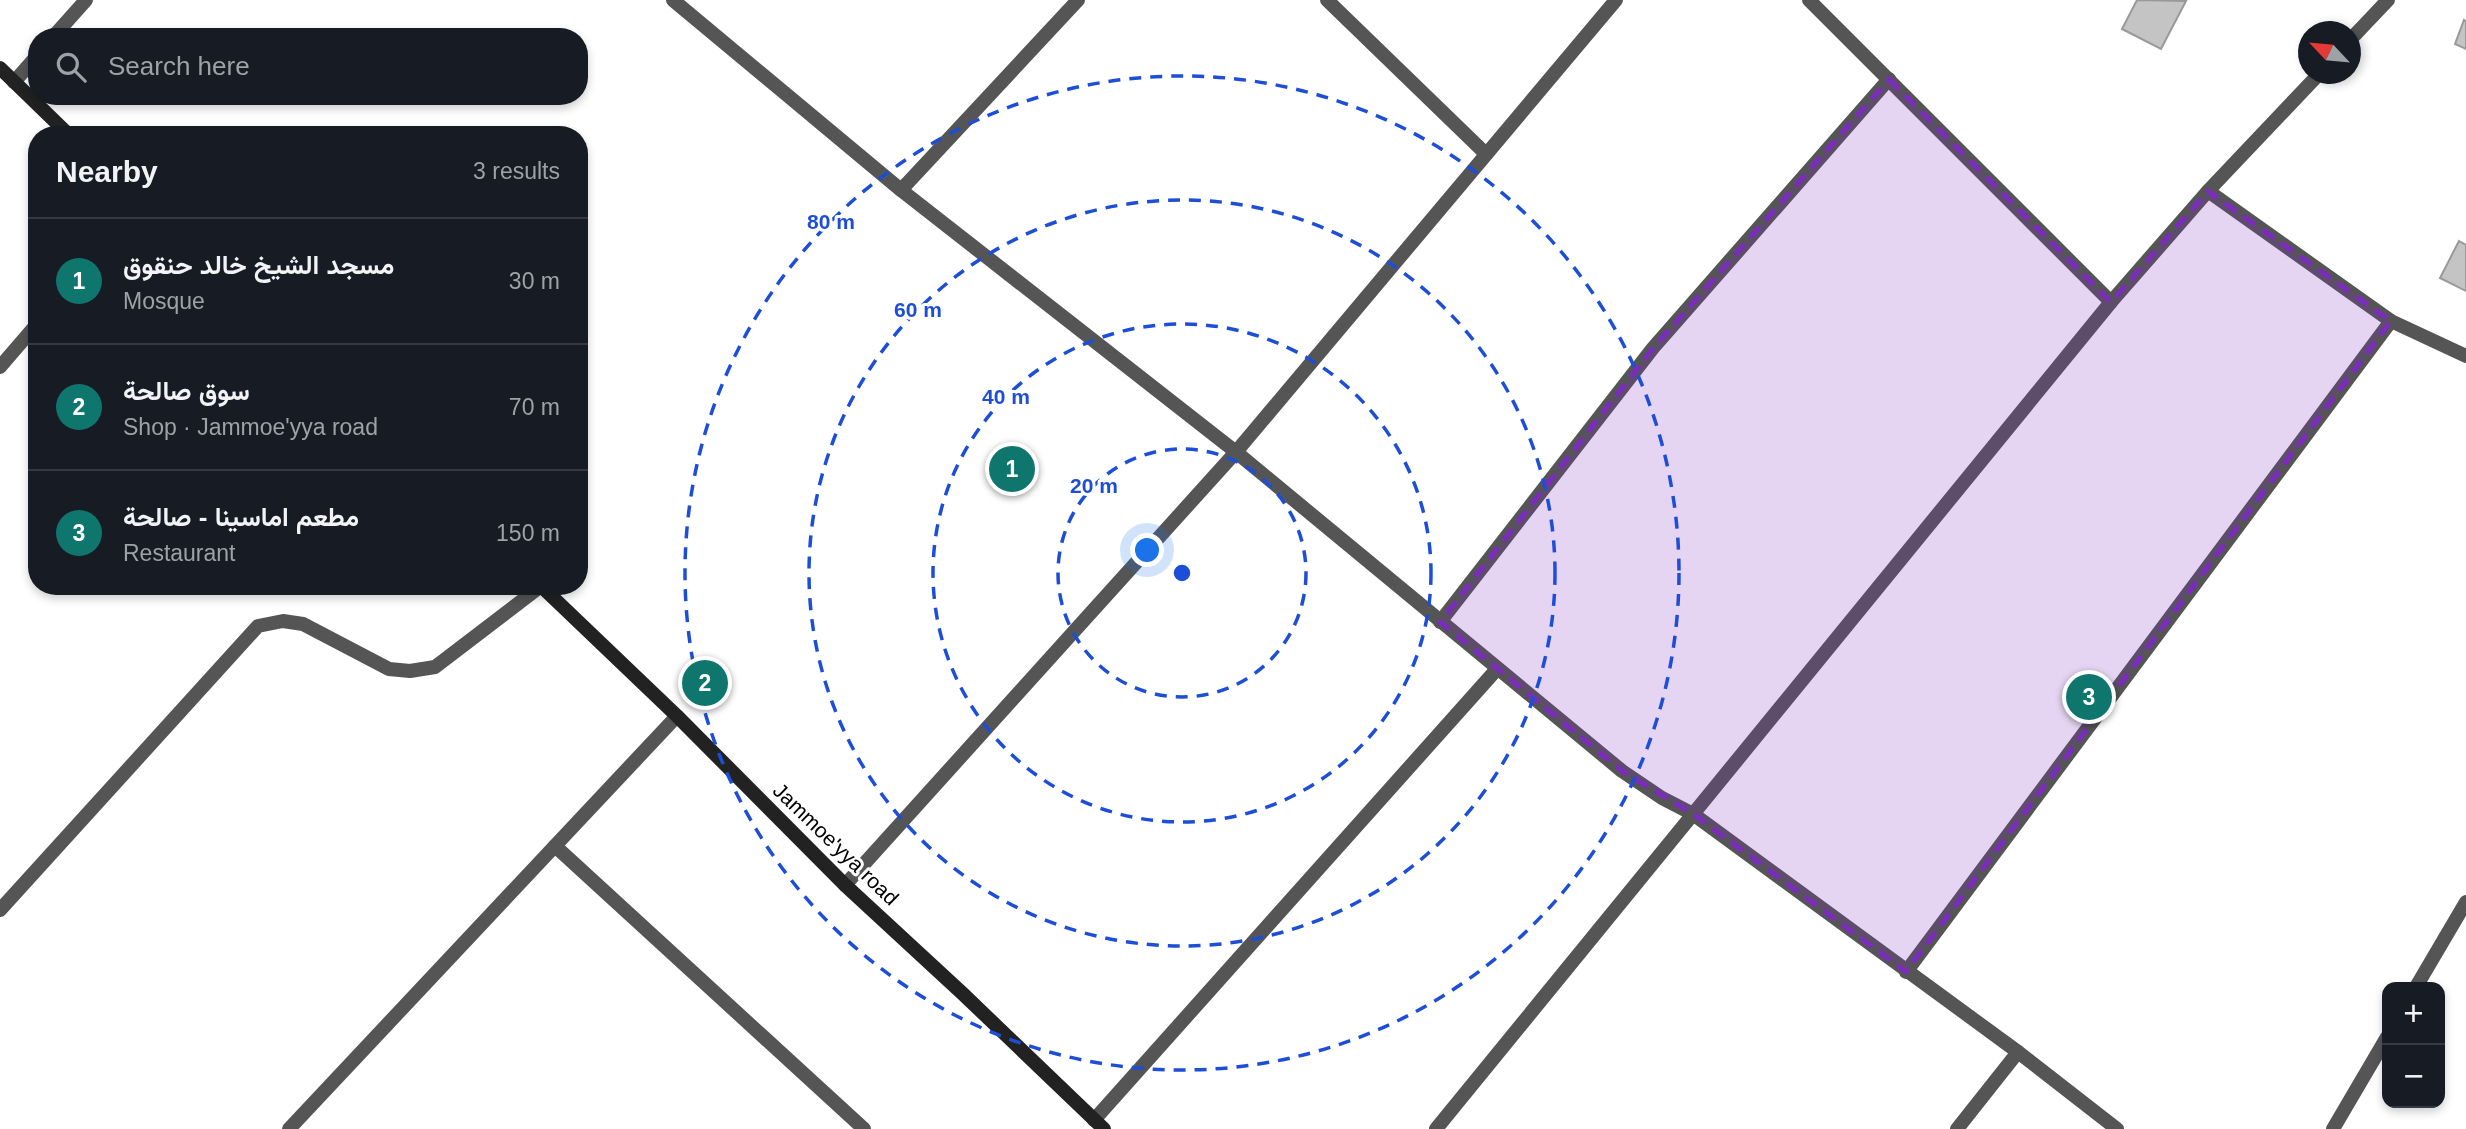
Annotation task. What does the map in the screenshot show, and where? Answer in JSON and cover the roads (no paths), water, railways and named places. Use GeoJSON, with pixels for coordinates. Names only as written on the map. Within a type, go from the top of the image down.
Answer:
{"type":"FeatureCollection","features":[{"type":"Feature","properties":{"kind":"main road"},"geometry":{"type":"LineString","coordinates":[[0,68],[28,95]]}},
{"type":"Feature","properties":{"kind":"main road"},"geometry":{"type":"LineString","coordinates":[[38,105],[60,126]]}},
{"type":"Feature","properties":{"kind":"main road","name":"Jammoe'yya road"},"geometry":{"type":"LineString","coordinates":[[550,595],[677,716],[845,885],[1099,1125]]}},
{"type":"Feature","properties":{"kind":"street"},"geometry":{"type":"LineString","coordinates":[[61,28],[86,0]]}},
{"type":"Feature","properties":{"kind":"street"},"geometry":{"type":"LineString","coordinates":[[673,0],[901,190],[1236,452],[1622,771],[1662,798],[1693,814],[2018,1052],[2118,1129]]}},
{"type":"Feature","properties":{"kind":"street"},"geometry":{"type":"LineString","coordinates":[[901,190],[1078,0]]}},
{"type":"Feature","properties":{"kind":"street"},"geometry":{"type":"LineString","coordinates":[[1327,0],[1486,155]]}},
{"type":"Feature","properties":{"kind":"street"},"geometry":{"type":"LineString","coordinates":[[845,885],[1236,452],[1616,0]]}},
{"type":"Feature","properties":{"kind":"street"},"geometry":{"type":"LineString","coordinates":[[1809,0],[2111,302]]}},
{"type":"Feature","properties":{"kind":"street"},"geometry":{"type":"LineString","coordinates":[[2361,28],[2388,0]]}},
{"type":"Feature","properties":{"kind":"street"},"geometry":{"type":"LineString","coordinates":[[14,82],[28,66]]}},
{"type":"Feature","properties":{"kind":"street"},"geometry":{"type":"LineString","coordinates":[[1440,622],[1653,348],[1889,79]]}},
{"type":"Feature","properties":{"kind":"street"},"geometry":{"type":"LineString","coordinates":[[1436,1129],[2111,302],[2208,191],[2310,84]]}},
{"type":"Feature","properties":{"kind":"street"},"geometry":{"type":"LineString","coordinates":[[2208,191],[2391,321],[2466,356]]}},
{"type":"Feature","properties":{"kind":"street"},"geometry":{"type":"LineString","coordinates":[[1906,972],[2391,321]]}},
{"type":"Feature","properties":{"kind":"street"},"geometry":{"type":"LineString","coordinates":[[0,367],[28,334]]}},
{"type":"Feature","properties":{"kind":"street"},"geometry":{"type":"LineString","coordinates":[[0,910],[258,626],[283,621],[303,624],[389,668],[410,671],[435,667],[529,595]]}},
{"type":"Feature","properties":{"kind":"street"},"geometry":{"type":"LineString","coordinates":[[1099,1125],[1497,668]]}},
{"type":"Feature","properties":{"kind":"street"},"geometry":{"type":"LineString","coordinates":[[289,1129],[677,716]]}},
{"type":"Feature","properties":{"kind":"street"},"geometry":{"type":"LineString","coordinates":[[555,846],[864,1129]]}},
{"type":"Feature","properties":{"kind":"street"},"geometry":{"type":"LineString","coordinates":[[2419,982],[2466,902]]}},
{"type":"Feature","properties":{"kind":"street"},"geometry":{"type":"LineString","coordinates":[[2333,1129],[2382,1045]]}},
{"type":"Feature","properties":{"kind":"street"},"geometry":{"type":"LineString","coordinates":[[1957,1129],[2018,1052]]}},
{"type":"Feature","properties":{"kind":"place","name":"مسجد الشيخ خالد حنقوق"},"geometry":{"type":"Point","coordinates":[1012,469]}},
{"type":"Feature","properties":{"kind":"place","name":"سوق صالحة"},"geometry":{"type":"Point","coordinates":[705,683]}},
{"type":"Feature","properties":{"kind":"place","name":"مطعم اماسينا - صالحة"},"geometry":{"type":"Point","coordinates":[2089,697]}}]}
